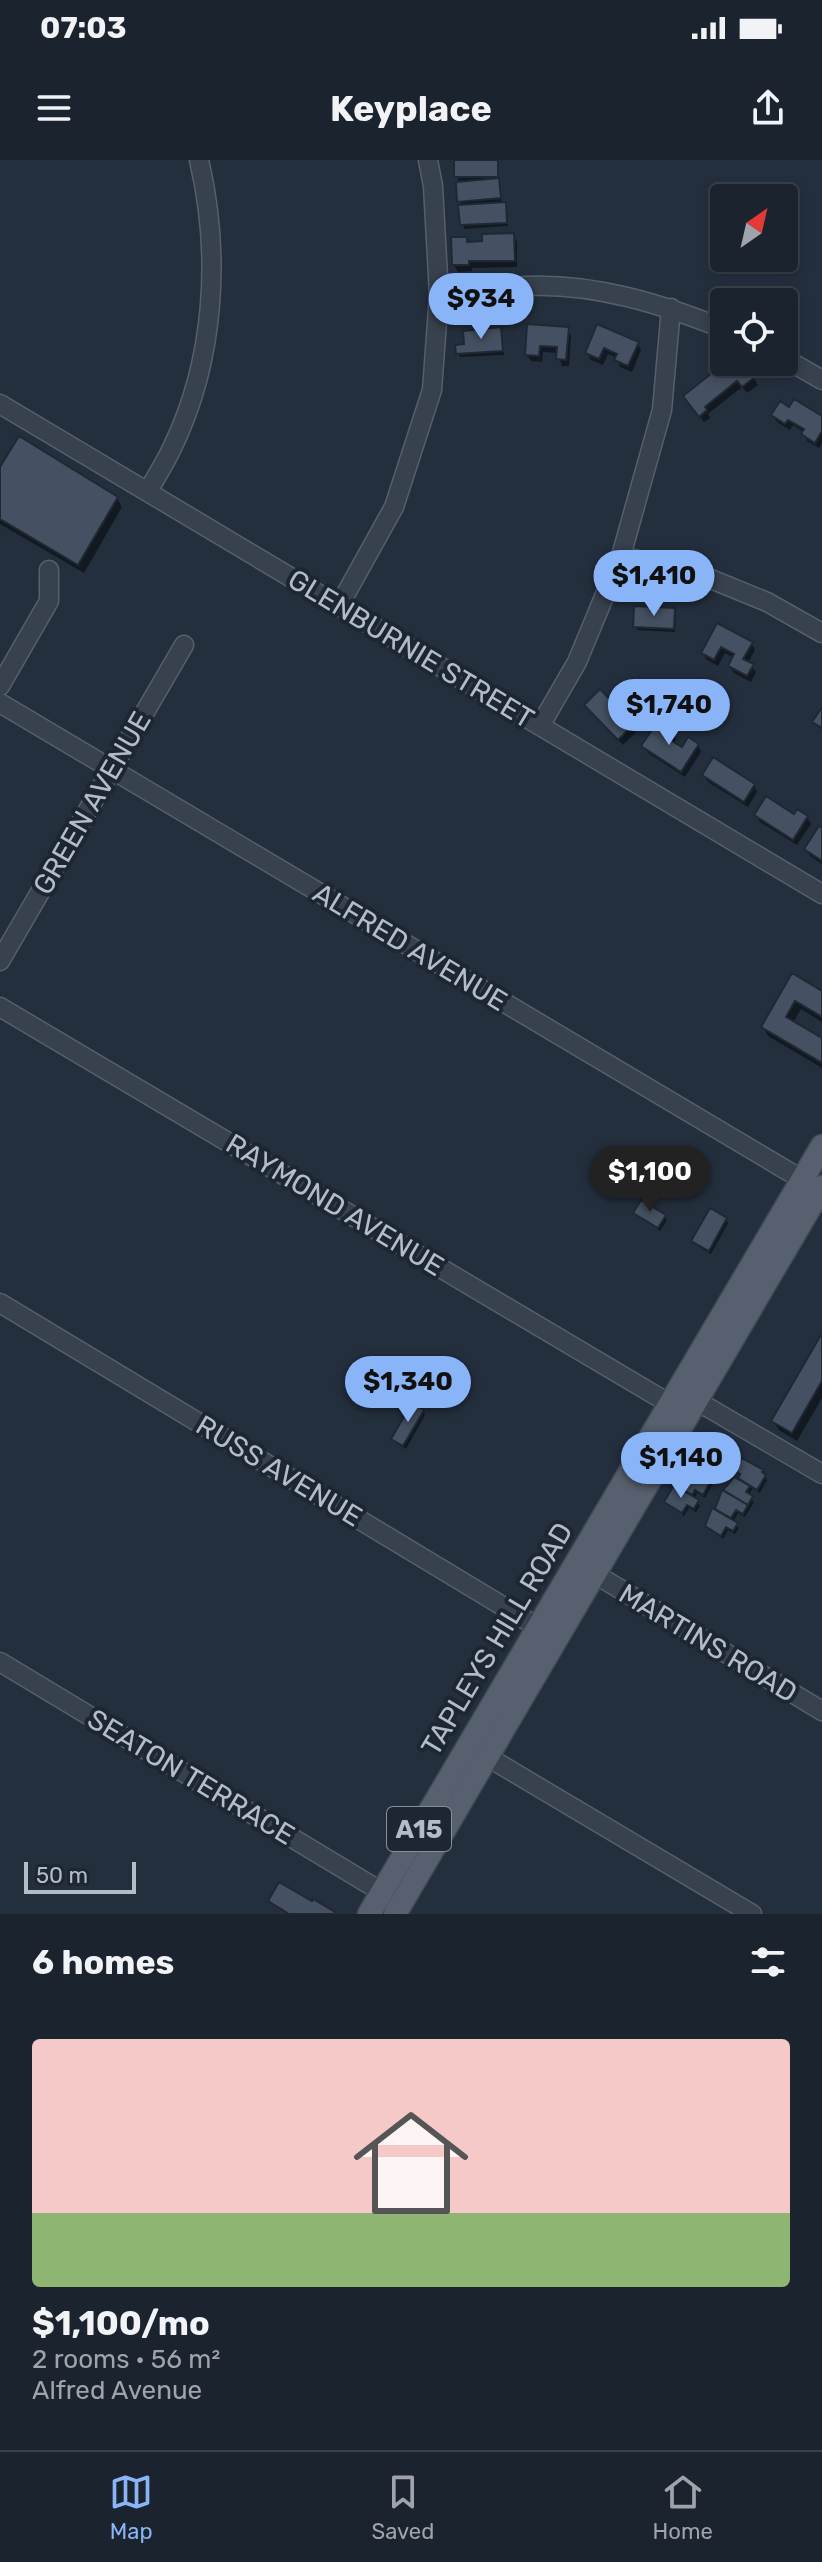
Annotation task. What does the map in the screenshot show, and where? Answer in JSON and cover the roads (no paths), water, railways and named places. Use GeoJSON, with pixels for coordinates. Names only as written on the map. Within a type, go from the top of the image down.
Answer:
{"type":"FeatureCollection","features":[{"type":"Feature","properties":{"kind":"main road","name":"TAPLEYS HILL ROAD"},"geometry":{"type":"LineString","coordinates":[[548,1633],[595,1574],[695,1402],[815,1186],[822,1146]]}},
{"type":"Feature","properties":{"kind":"main road","name":"TAPLEYS HILL ROAD"},"geometry":{"type":"LineString","coordinates":[[369,1914],[478,1751],[548,1633],[670,1404],[815,1186]]}},
{"type":"Feature","properties":{"kind":"main road","name":"TAPLEYS HILL ROAD"},"geometry":{"type":"LineString","coordinates":[[395,1914],[478,1751]]}},
{"type":"Feature","properties":{"kind":"street"},"geometry":{"type":"LineString","coordinates":[[148,491],[173,447],[196,381],[212,297],[211,237],[199,160]]}},
{"type":"Feature","properties":{"kind":"street"},"geometry":{"type":"LineString","coordinates":[[339,606],[394,507],[432,390],[439,295],[433,186],[428,160]]}},
{"type":"Feature","properties":{"kind":"street"},"geometry":{"type":"LineString","coordinates":[[439,295],[528,286],[601,292],[671,308],[710,323]]}},
{"type":"Feature","properties":{"kind":"street"},"geometry":{"type":"LineString","coordinates":[[540,726],[577,662],[621,556],[662,410],[671,308]]}},
{"type":"Feature","properties":{"kind":"street"},"geometry":{"type":"LineString","coordinates":[[798,366],[822,380]]}},
{"type":"Feature","properties":{"kind":"street","name":"GLENBURNIE STREET"},"geometry":{"type":"LineString","coordinates":[[0,404],[822,894]]}},
{"type":"Feature","properties":{"kind":"street"},"geometry":{"type":"LineString","coordinates":[[621,556],[701,575],[767,602],[822,633]]}},
{"type":"Feature","properties":{"kind":"street"},"geometry":{"type":"LineString","coordinates":[[0,686],[49,601],[49,570]]}},
{"type":"Feature","properties":{"kind":"street","name":"GREEN AVENUE"},"geometry":{"type":"LineString","coordinates":[[0,961],[184,645]]}},
{"type":"Feature","properties":{"kind":"street","name":"ALFRED AVENUE"},"geometry":{"type":"LineString","coordinates":[[0,703],[815,1186]]}},
{"type":"Feature","properties":{"kind":"street","name":"RAYMOND AVENUE"},"geometry":{"type":"LineString","coordinates":[[0,1007],[670,1404]]}},
{"type":"Feature","properties":{"kind":"street","name":"RUSS AVENUE"},"geometry":{"type":"LineString","coordinates":[[0,1303],[548,1633]]}},
{"type":"Feature","properties":{"kind":"street"},"geometry":{"type":"LineString","coordinates":[[670,1404],[695,1402],[822,1474]]}},
{"type":"Feature","properties":{"kind":"street","name":"MARTINS ROAD"},"geometry":{"type":"LineString","coordinates":[[595,1574],[822,1711]]}},
{"type":"Feature","properties":{"kind":"street","name":"SEATON TERRACE"},"geometry":{"type":"LineString","coordinates":[[0,1662],[382,1892]]}},
{"type":"Feature","properties":{"kind":"street"},"geometry":{"type":"LineString","coordinates":[[478,1751],[752,1914]]}}]}
